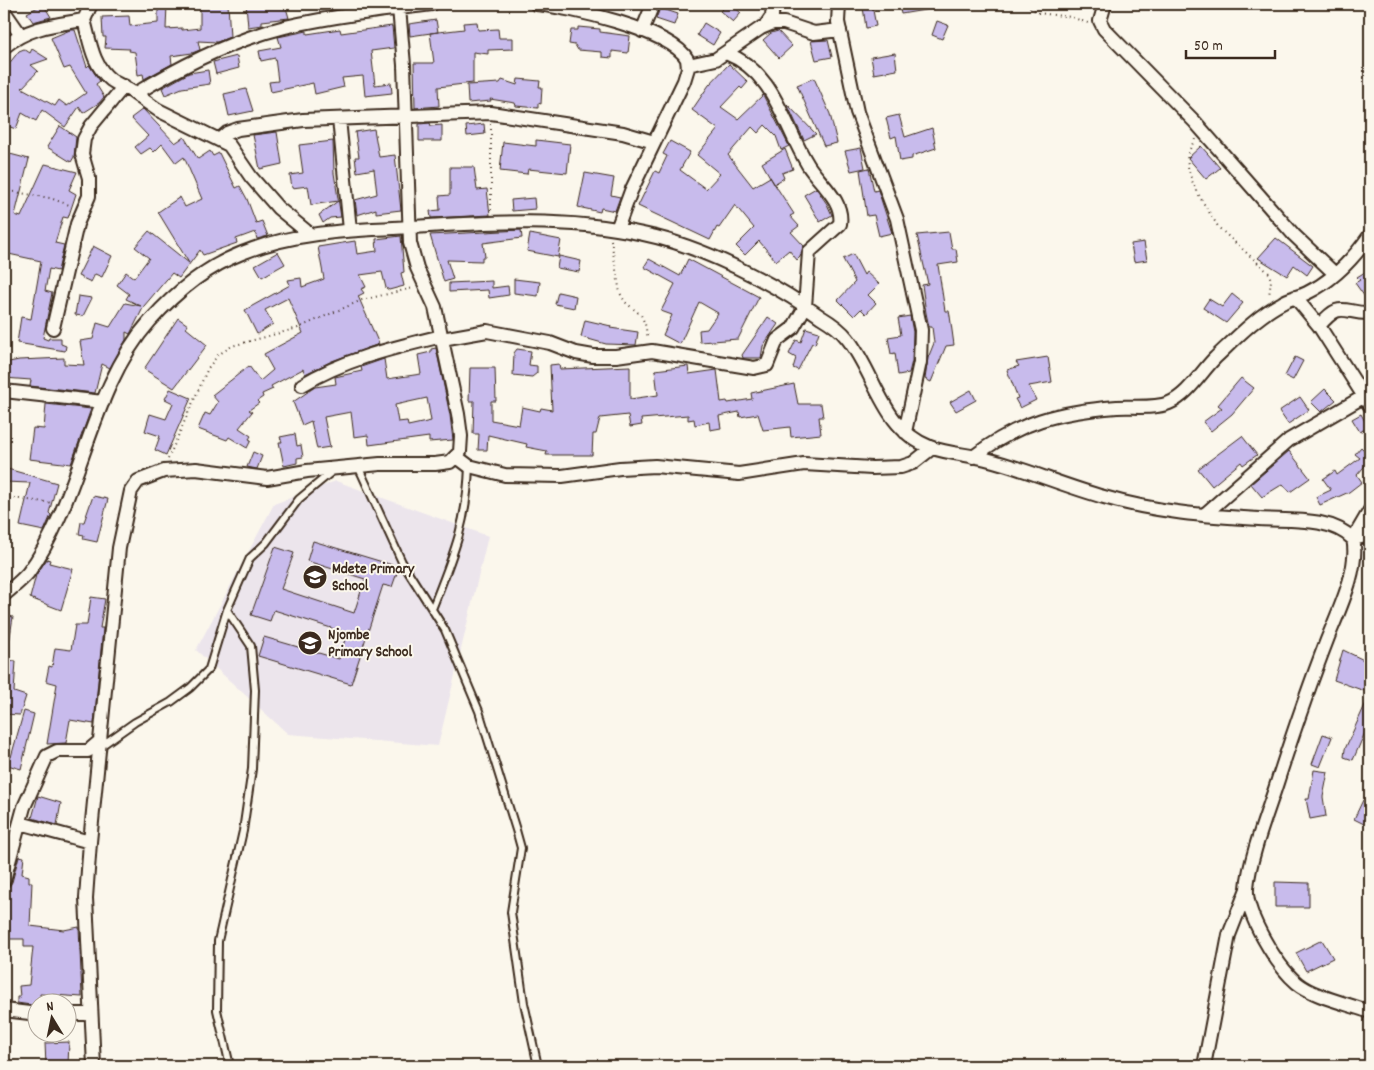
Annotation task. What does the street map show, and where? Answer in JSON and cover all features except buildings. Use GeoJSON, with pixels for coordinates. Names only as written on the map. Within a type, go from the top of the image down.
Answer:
{"type":"FeatureCollection","features":[{"type":"Feature","properties":{"kind":"street"},"geometry":{"type":"LineString","coordinates":[[91,4],[84,20],[91,51],[111,80],[124,86],[168,116],[220,139],[229,145],[251,177],[278,208],[311,235]]}},
{"type":"Feature","properties":{"kind":"street"},"geometry":{"type":"LineString","coordinates":[[135,94],[196,60],[284,28],[432,4]]}},
{"type":"Feature","properties":{"kind":"street"},"geometry":{"type":"LineString","coordinates":[[536,4],[553,5],[642,31],[679,49],[686,56],[688,65],[684,81],[614,229]]}},
{"type":"Feature","properties":{"kind":"street"},"geometry":{"type":"LineString","coordinates":[[642,31],[653,4]]}},
{"type":"Feature","properties":{"kind":"street"},"geometry":{"type":"LineString","coordinates":[[688,65],[708,62],[726,53],[766,25],[772,16],[773,4]]}},
{"type":"Feature","properties":{"kind":"street"},"geometry":{"type":"LineString","coordinates":[[839,4],[840,30],[859,119],[897,219],[920,324],[922,341],[920,362],[905,432]]}},
{"type":"Feature","properties":{"kind":"street"},"geometry":{"type":"LineString","coordinates":[[1105,4],[1100,19],[1101,26],[1200,127],[1294,235],[1335,274]]}},
{"type":"Feature","properties":{"kind":"street"},"geometry":{"type":"LineString","coordinates":[[94,1066],[90,1014],[86,898],[119,548],[126,506],[131,491],[138,481],[164,471],[196,469],[245,477],[267,478],[358,466],[450,462],[460,452],[461,436],[435,307],[412,254],[399,8]]}},
{"type":"Feature","properties":{"kind":"street"},"geometry":{"type":"LineString","coordinates":[[4,11],[20,34]]}},
{"type":"Feature","properties":{"kind":"street"},"geometry":{"type":"LineString","coordinates":[[4,47],[20,34],[48,26],[84,20]]}},
{"type":"Feature","properties":{"kind":"street"},"geometry":{"type":"LineString","coordinates":[[766,25],[781,23],[814,33],[840,30]]}},
{"type":"Feature","properties":{"kind":"street"},"geometry":{"type":"LineString","coordinates":[[302,385],[326,371],[393,348],[442,337],[487,331],[550,344],[576,353],[593,356],[616,356],[650,351],[763,368],[768,363],[777,340],[793,328],[806,307],[809,252],[813,246],[840,224],[840,212],[829,192],[807,165],[773,96],[750,66],[726,53]]}},
{"type":"Feature","properties":{"kind":"street"},"geometry":{"type":"LineString","coordinates":[[53,328],[72,244],[90,188],[82,154],[84,139],[91,126],[124,86]]}},
{"type":"Feature","properties":{"kind":"street"},"geometry":{"type":"LineString","coordinates":[[220,139],[233,131],[260,124],[492,113],[624,133],[654,142]]}},
{"type":"Feature","properties":{"kind":"street"},"geometry":{"type":"LineString","coordinates":[[338,119],[350,230]]}},
{"type":"Feature","properties":{"kind":"street"},"geometry":{"type":"LineString","coordinates":[[4,595],[26,576],[54,528],[103,402],[127,354],[147,324],[192,281],[240,254],[280,240],[350,230],[491,222],[542,222],[614,229],[655,237],[741,269],[806,307],[838,329],[847,338],[891,416],[905,432],[932,448],[973,456],[1104,497],[1150,509],[1204,515],[1312,522],[1337,527],[1354,539],[1370,535]]}},
{"type":"Feature","properties":{"kind":"street"},"geometry":{"type":"LineString","coordinates":[[973,456],[1009,432],[1049,417],[1079,411],[1168,404],[1183,394],[1216,357],[1258,320],[1282,302],[1310,291],[1335,274],[1370,235]]}},
{"type":"Feature","properties":{"kind":"street"},"geometry":{"type":"LineString","coordinates":[[1204,515],[1289,440],[1367,401],[1319,326],[1296,298]]}},
{"type":"Feature","properties":{"kind":"street"},"geometry":{"type":"LineString","coordinates":[[1319,326],[1336,310],[1346,309],[1370,313]]}},
{"type":"Feature","properties":{"kind":"street"},"geometry":{"type":"LineString","coordinates":[[4,391],[103,402]]}},
{"type":"Feature","properties":{"kind":"street"},"geometry":{"type":"LineString","coordinates":[[457,457],[469,466],[490,473],[538,477],[570,476],[636,466],[676,466],[739,474],[804,464],[864,468],[901,467],[913,463],[932,448]]}},
{"type":"Feature","properties":{"kind":"street"},"geometry":{"type":"LineString","coordinates":[[1204,1066],[1229,935],[1247,889],[1268,807],[1311,680],[1351,574],[1356,552],[1354,539],[1370,510]]}},
{"type":"Feature","properties":{"kind":"street"},"geometry":{"type":"LineString","coordinates":[[4,880],[20,823],[34,784],[50,753],[57,751],[83,752],[101,743]]}},
{"type":"Feature","properties":{"kind":"street"},"geometry":{"type":"LineString","coordinates":[[20,823],[90,842]]}},
{"type":"Feature","properties":{"kind":"street"},"geometry":{"type":"LineString","coordinates":[[1247,889],[1260,929],[1283,970],[1299,984],[1370,1012]]}},
{"type":"Feature","properties":{"kind":"street"},"geometry":{"type":"LineString","coordinates":[[4,1010],[28,1013]]}},
{"type":"Feature","properties":{"kind":"street"},"geometry":{"type":"LineString","coordinates":[[78,1014],[90,1014]]}},
{"type":"Feature","properties":{"kind":"lane"},"geometry":{"type":"LineString","coordinates":[[358,466],[402,562],[445,630],[479,712],[521,848],[511,912],[524,1003],[538,1066]]}},
{"type":"Feature","properties":{"kind":"lane"},"geometry":{"type":"LineString","coordinates":[[432,609],[462,530],[467,499],[469,466]]}},
{"type":"Feature","properties":{"kind":"lane"},"geometry":{"type":"LineString","coordinates":[[101,743],[171,702],[209,669],[227,610],[250,558],[266,543],[299,499],[337,468]]}},
{"type":"Feature","properties":{"kind":"lane"},"geometry":{"type":"LineString","coordinates":[[227,610],[251,646],[256,690],[252,769],[243,831],[218,941],[217,1010],[230,1066]]}},
{"type":"Feature","properties":{"kind":"path"},"geometry":{"type":"LineString","coordinates":[[1026,4],[1038,13],[1071,17],[1101,26]]}},
{"type":"Feature","properties":{"kind":"path"},"geometry":{"type":"LineString","coordinates":[[491,222],[492,113]]}},
{"type":"Feature","properties":{"kind":"path"},"geometry":{"type":"LineString","coordinates":[[1200,127],[1187,155],[1192,181],[1219,228],[1269,273],[1271,291],[1266,301]]}},
{"type":"Feature","properties":{"kind":"path"},"geometry":{"type":"LineString","coordinates":[[1367,132],[1370,139]]}},
{"type":"Feature","properties":{"kind":"path"},"geometry":{"type":"LineString","coordinates":[[9,191],[50,198],[83,211]]}},
{"type":"Feature","properties":{"kind":"path"},"geometry":{"type":"LineString","coordinates":[[614,229],[620,293],[625,302],[641,315],[645,324],[650,351]]}},
{"type":"Feature","properties":{"kind":"path"},"geometry":{"type":"LineString","coordinates":[[164,471],[204,377],[218,356],[232,346],[298,328],[362,300],[425,285]]}},
{"type":"Feature","properties":{"kind":"path"},"geometry":{"type":"LineString","coordinates":[[4,497],[62,506]]}},
{"type":"Feature","properties":{"kind":"shaded area"},"geometry":{"type":"Polygon","coordinates":[[[336,481],[488,536],[438,746],[288,734],[196,650],[274,504],[336,481]]]}},
{"type":"Feature","properties":{"kind":"place","name":"Mdete Primary School"},"geometry":{"type":"Point","coordinates":[315,577]}},
{"type":"Feature","properties":{"kind":"place","name":"Njombe Primary School"},"geometry":{"type":"Point","coordinates":[310,643]}}]}
